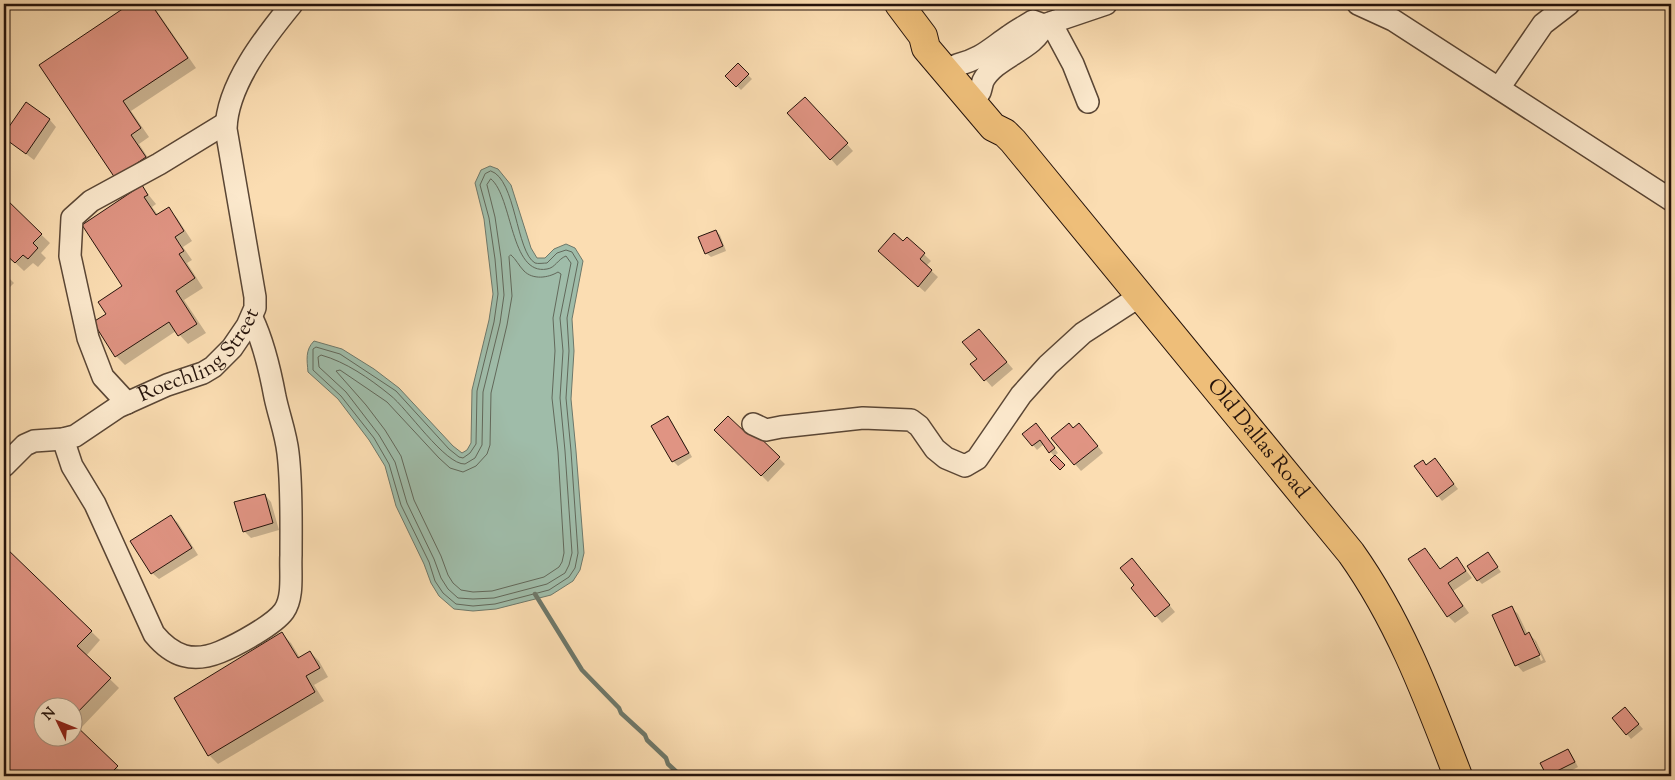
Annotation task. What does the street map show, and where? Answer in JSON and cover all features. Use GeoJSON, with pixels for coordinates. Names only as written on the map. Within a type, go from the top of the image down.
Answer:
{"type":"FeatureCollection","features":[{"type":"Feature","properties":{"kind":"main road","name":"Old Dallas Road"},"geometry":{"type":"LineString","coordinates":[[899,4],[923,36],[926,48],[986,120],[993,127],[1005,133],[1368,576],[1399,630],[1458,776]]}},
{"type":"Feature","properties":{"kind":"main road","name":"Old Dallas Road"},"geometry":{"type":"LineString","coordinates":[[923,36],[937,42],[980,92],[1003,122],[1005,133]]}},
{"type":"Feature","properties":{"kind":"street"},"geometry":{"type":"LineString","coordinates":[[127,403],[103,377],[88,338],[70,256],[72,218],[91,201],[226,124],[229,108],[243,74],[256,50],[292,4]]}},
{"type":"Feature","properties":{"kind":"street"},"geometry":{"type":"LineString","coordinates":[[957,65],[972,62],[1033,21],[1047,24],[1106,4]]}},
{"type":"Feature","properties":{"kind":"street"},"geometry":{"type":"LineString","coordinates":[[1358,4],[1393,20],[1671,200]]}},
{"type":"Feature","properties":{"kind":"street"},"geometry":{"type":"LineString","coordinates":[[1499,88],[1543,24],[1569,4]]}},
{"type":"Feature","properties":{"kind":"street"},"geometry":{"type":"LineString","coordinates":[[980,92],[984,80],[997,66],[1041,34],[1047,24]]}},
{"type":"Feature","properties":{"kind":"street"},"geometry":{"type":"LineString","coordinates":[[1047,24],[1073,64],[1088,102]]}},
{"type":"Feature","properties":{"kind":"street","name":"Roechling Street"},"geometry":{"type":"LineString","coordinates":[[4,466],[25,445],[34,440],[63,439],[75,436],[118,407],[167,385],[203,374],[212,368],[232,348],[252,318],[255,308],[255,297],[226,124]]}},
{"type":"Feature","properties":{"kind":"street"},"geometry":{"type":"LineString","coordinates":[[753,424],[766,430],[863,418],[911,420],[919,426],[935,449],[946,458],[965,466],[977,459],[1020,395],[1048,365],[1083,333],[1140,296]]}},
{"type":"Feature","properties":{"kind":"street"},"geometry":{"type":"LineString","coordinates":[[63,439],[72,466],[95,504],[154,634],[163,646],[176,654],[191,658],[207,657],[225,650],[268,625],[284,611],[290,597],[291,518],[288,452],[261,336],[252,318]]}},
{"type":"Feature","properties":{"kind":"water"},"geometry":{"type":"Polygon","coordinates":[[[490,166],[498,169],[511,185],[531,248],[537,258],[545,258],[554,249],[566,244],[575,248],[583,261],[572,319],[574,351],[571,399],[584,553],[580,570],[573,581],[551,595],[496,609],[473,611],[454,609],[439,596],[431,583],[396,506],[385,466],[369,440],[338,399],[308,372],[307,359],[309,348],[314,341],[342,349],[374,369],[399,388],[453,446],[462,453],[467,450],[471,443],[472,390],[489,320],[493,294],[484,219],[475,183],[481,170],[490,166]]]}},
{"type":"Feature","properties":{"kind":"building"},"geometry":{"type":"Polygon","coordinates":[[[130,4],[151,4],[188,58],[123,101],[141,128],[131,135],[146,157],[115,178],[39,65],[130,4]]]}},
{"type":"Feature","properties":{"kind":"building"},"geometry":{"type":"Polygon","coordinates":[[[738,63],[749,74],[736,87],[725,76],[738,63]]]}},
{"type":"Feature","properties":{"kind":"building"},"geometry":{"type":"Polygon","coordinates":[[[805,97],[848,143],[830,160],[787,113],[805,97]]]}},
{"type":"Feature","properties":{"kind":"building"},"geometry":{"type":"Polygon","coordinates":[[[26,102],[50,119],[26,154],[4,138],[4,134],[26,102]]]}},
{"type":"Feature","properties":{"kind":"building"},"geometry":{"type":"Polygon","coordinates":[[[142,185],[148,195],[144,197],[156,215],[169,207],[184,231],[175,237],[184,251],[179,254],[195,278],[176,291],[197,324],[178,336],[169,322],[115,357],[93,322],[106,314],[98,302],[122,286],[82,225],[142,185]]]}},
{"type":"Feature","properties":{"kind":"building"},"geometry":{"type":"Polygon","coordinates":[[[4,197],[42,234],[33,243],[38,248],[28,259],[23,255],[15,263],[4,253],[4,197]]]}},
{"type":"Feature","properties":{"kind":"building"},"geometry":{"type":"Polygon","coordinates":[[[716,230],[723,246],[705,254],[698,237],[716,230]]]}},
{"type":"Feature","properties":{"kind":"building"},"geometry":{"type":"Polygon","coordinates":[[[894,233],[903,241],[907,237],[925,253],[920,259],[932,270],[918,287],[878,251],[894,233]]]}},
{"type":"Feature","properties":{"kind":"building"},"geometry":{"type":"Polygon","coordinates":[[[979,329],[1007,362],[984,381],[970,364],[977,359],[962,342],[979,329]]]}},
{"type":"Feature","properties":{"kind":"building"},"geometry":{"type":"Polygon","coordinates":[[[668,416],[689,453],[672,462],[651,426],[668,416]]]}},
{"type":"Feature","properties":{"kind":"building"},"geometry":{"type":"Polygon","coordinates":[[[728,416],[746,433],[751,429],[780,457],[761,476],[714,430],[728,416]]]}},
{"type":"Feature","properties":{"kind":"building"},"geometry":{"type":"Polygon","coordinates":[[[1036,423],[1055,448],[1049,453],[1040,440],[1032,446],[1022,434],[1036,423]]]}},
{"type":"Feature","properties":{"kind":"building"},"geometry":{"type":"Polygon","coordinates":[[[1069,423],[1073,428],[1079,423],[1098,446],[1074,465],[1051,438],[1069,423]]]}},
{"type":"Feature","properties":{"kind":"building"},"geometry":{"type":"Polygon","coordinates":[[[1055,455],[1065,465],[1060,470],[1050,460],[1055,455]]]}},
{"type":"Feature","properties":{"kind":"building"},"geometry":{"type":"Polygon","coordinates":[[[1435,458],[1454,484],[1437,497],[1414,466],[1423,460],[1426,465],[1435,458]]]}},
{"type":"Feature","properties":{"kind":"building"},"geometry":{"type":"Polygon","coordinates":[[[265,494],[273,523],[243,532],[234,502],[265,494]]]}},
{"type":"Feature","properties":{"kind":"building"},"geometry":{"type":"Polygon","coordinates":[[[171,515],[192,548],[151,574],[130,541],[171,515]]]}},
{"type":"Feature","properties":{"kind":"building"},"geometry":{"type":"Polygon","coordinates":[[[4,546],[92,631],[77,646],[111,678],[82,708],[82,698],[32,698],[32,748],[82,748],[82,732],[118,766],[108,776],[4,776],[4,546]]]}},
{"type":"Feature","properties":{"kind":"building"},"geometry":{"type":"Polygon","coordinates":[[[1425,548],[1440,569],[1457,557],[1466,571],[1448,583],[1463,606],[1447,617],[1408,559],[1425,548]]]}},
{"type":"Feature","properties":{"kind":"building"},"geometry":{"type":"Polygon","coordinates":[[[1488,552],[1498,567],[1477,581],[1467,566],[1488,552]]]}},
{"type":"Feature","properties":{"kind":"building"},"geometry":{"type":"Polygon","coordinates":[[[1132,558],[1170,605],[1155,617],[1131,588],[1134,585],[1120,568],[1132,558]]]}},
{"type":"Feature","properties":{"kind":"building"},"geometry":{"type":"Polygon","coordinates":[[[1512,606],[1525,635],[1529,632],[1540,655],[1515,666],[1492,615],[1512,606]]]}},
{"type":"Feature","properties":{"kind":"building"},"geometry":{"type":"Polygon","coordinates":[[[282,632],[298,658],[310,651],[320,668],[306,676],[315,692],[208,756],[174,698],[282,632]]]}},
{"type":"Feature","properties":{"kind":"building"},"geometry":{"type":"Polygon","coordinates":[[[1625,707],[1639,724],[1626,735],[1612,718],[1625,707]]]}},
{"type":"Feature","properties":{"kind":"building"},"geometry":{"type":"Polygon","coordinates":[[[1568,749],[1575,762],[1557,771],[1560,776],[1547,776],[1540,763],[1568,749]]]}},
{"type":"Feature","properties":{"kind":"waterway"},"geometry":{"type":"LineString","coordinates":[[535,594],[582,670],[619,708],[621,713],[645,735],[647,740],[666,758],[668,764],[681,776]]}}]}
